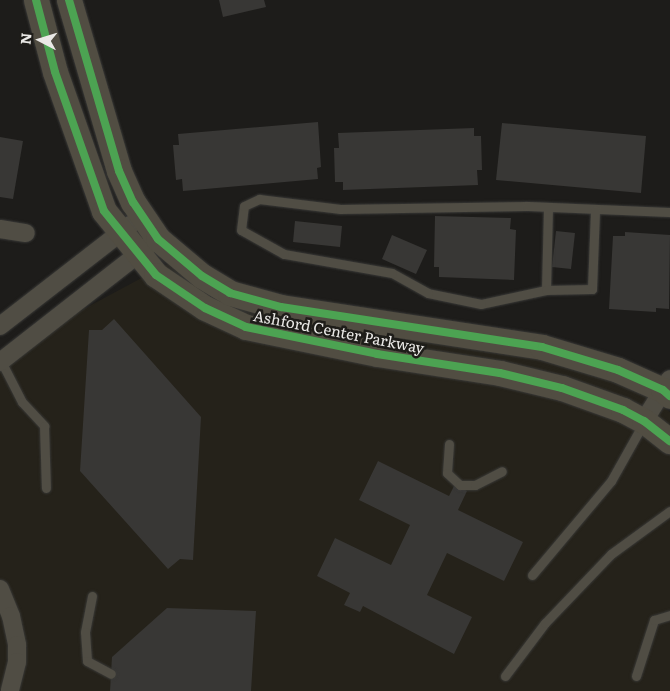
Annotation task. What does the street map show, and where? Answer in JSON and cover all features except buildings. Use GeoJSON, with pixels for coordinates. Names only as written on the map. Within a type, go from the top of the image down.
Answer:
{"type":"FeatureCollection","features":[{"type":"Feature","properties":{"kind":"street","name":"Ashford Center Parkway"},"geometry":{"type":"LineString","coordinates":[[36,0],[55,72],[89,176],[104,211],[137,255],[156,275],[205,308],[246,327],[553,386],[590,396],[644,421],[670,442]]}},
{"type":"Feature","properties":{"kind":"street","name":"Ashford Center Parkway"},"geometry":{"type":"LineString","coordinates":[[69,0],[119,171],[142,216],[158,239],[202,276],[230,293],[281,307],[542,347],[618,370],[668,388],[644,421]]}},
{"type":"Feature","properties":{"kind":"street"},"geometry":{"type":"LineString","coordinates":[[0,326],[142,216]]}},
{"type":"Feature","properties":{"kind":"street"},"geometry":{"type":"LineString","coordinates":[[0,229],[26,233]]}},
{"type":"Feature","properties":{"kind":"street"},"geometry":{"type":"LineString","coordinates":[[0,361],[158,239]]}},
{"type":"Feature","properties":{"kind":"street"},"geometry":{"type":"LineString","coordinates":[[0,589],[11,616],[17,645],[18,662],[10,691]]}},
{"type":"Feature","properties":{"kind":"lane"},"geometry":{"type":"LineString","coordinates":[[595,210],[592,289],[546,290],[481,304],[428,293],[392,273],[284,254],[242,230],[244,206],[259,199],[340,208],[548,208],[670,212]]}},
{"type":"Feature","properties":{"kind":"lane"},"geometry":{"type":"LineString","coordinates":[[546,290],[548,208]]}},
{"type":"Feature","properties":{"kind":"lane"},"geometry":{"type":"LineString","coordinates":[[0,361],[22,402],[44,426],[46,488]]}},
{"type":"Feature","properties":{"kind":"lane"},"geometry":{"type":"LineString","coordinates":[[532,575],[611,481],[644,421]]}},
{"type":"Feature","properties":{"kind":"lane"},"geometry":{"type":"LineString","coordinates":[[449,444],[447,473],[460,485],[475,486],[502,471]]}},
{"type":"Feature","properties":{"kind":"lane"},"geometry":{"type":"LineString","coordinates":[[505,676],[545,623],[611,554],[670,510]]}},
{"type":"Feature","properties":{"kind":"lane"},"geometry":{"type":"LineString","coordinates":[[92,596],[85,632],[87,661],[111,674]]}},
{"type":"Feature","properties":{"kind":"lane"},"geometry":{"type":"LineString","coordinates":[[636,676],[654,620],[670,615]]}},
{"type":"Feature","properties":{"kind":"shaded area"},"geometry":{"type":"Polygon","coordinates":[[[175,260],[269,313],[476,331],[637,388],[670,412],[670,691],[0,691],[0,354],[175,260]]]}},
{"type":"Feature","properties":{"kind":"cycle path"},"geometry":{"type":"LineString","coordinates":[[36,0],[55,72],[104,211],[156,275],[205,308],[246,327],[377,354],[500,373],[562,388],[623,410],[644,421],[670,441]]}},
{"type":"Feature","properties":{"kind":"cycle path"},"geometry":{"type":"LineString","coordinates":[[69,0],[119,171],[133,202],[158,239],[202,276],[230,293],[281,307],[542,347],[618,370],[663,390],[670,396]]}}]}
